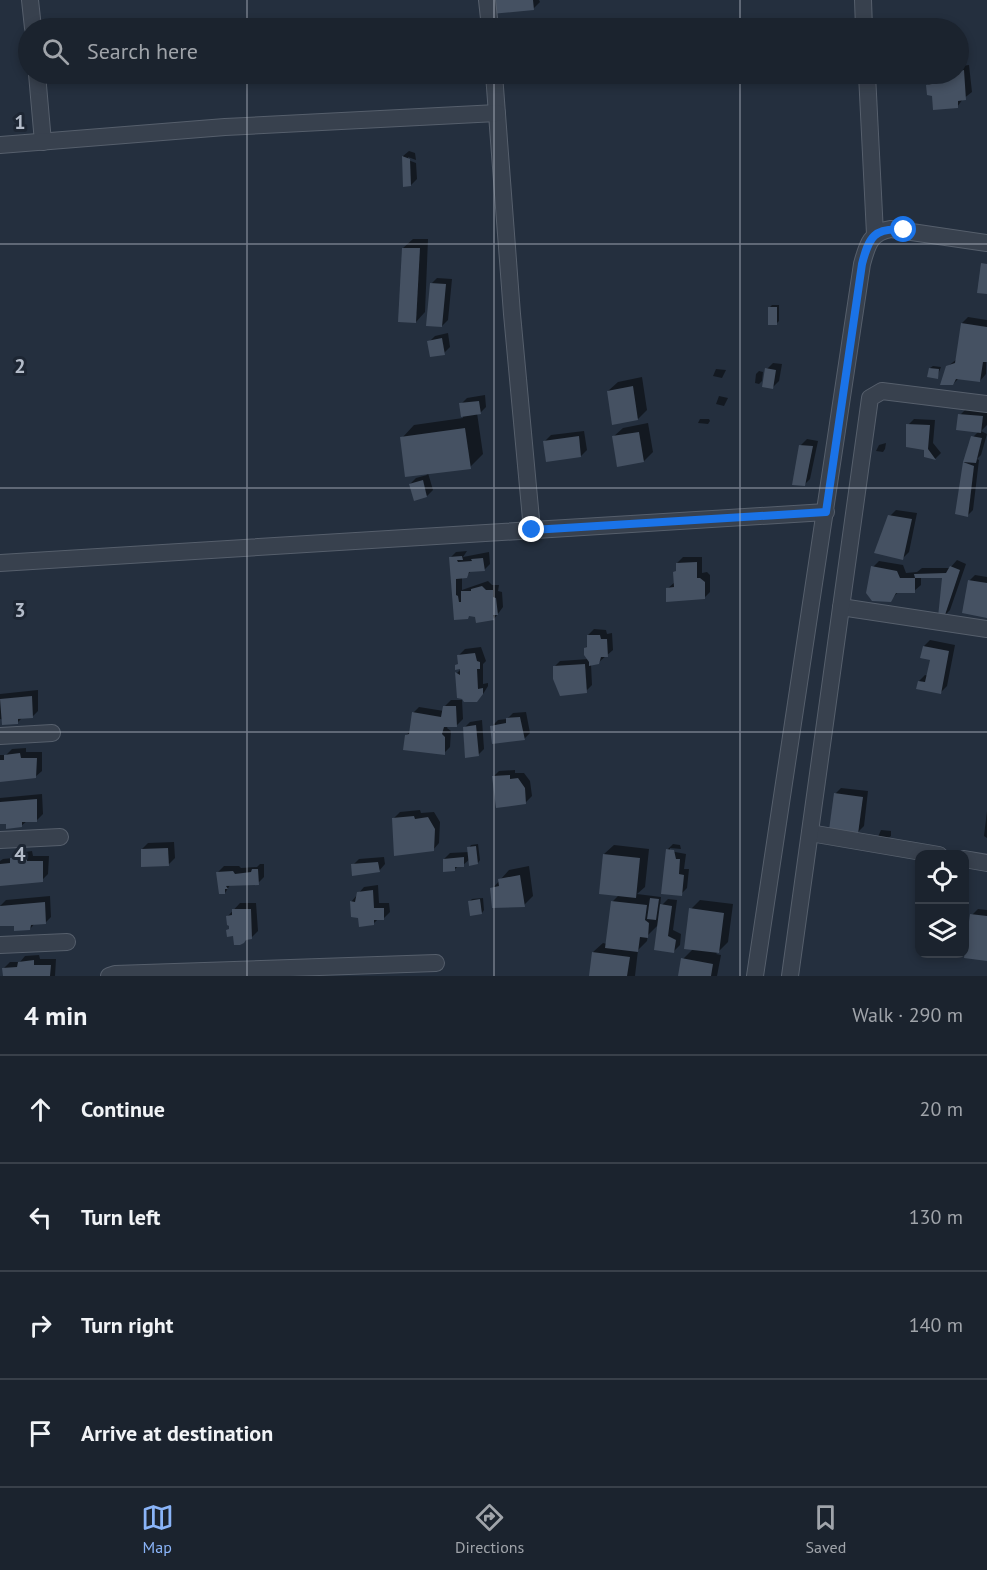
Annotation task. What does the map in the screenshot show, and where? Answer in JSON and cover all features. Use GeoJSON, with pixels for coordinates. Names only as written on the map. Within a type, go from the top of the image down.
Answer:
{"type":"FeatureCollection","features":[{"type":"Feature","properties":{"kind":"street"},"geometry":{"type":"LineString","coordinates":[[30,0],[32,18]]}},
{"type":"Feature","properties":{"kind":"street"},"geometry":{"type":"LineString","coordinates":[[487,0],[489,18]]}},
{"type":"Feature","properties":{"kind":"street"},"geometry":{"type":"LineString","coordinates":[[863,0],[864,18]]}},
{"type":"Feature","properties":{"kind":"street"},"geometry":{"type":"LineString","coordinates":[[38,84],[43,142]]}},
{"type":"Feature","properties":{"kind":"street"},"geometry":{"type":"LineString","coordinates":[[495,84],[512,314],[532,530]]}},
{"type":"Feature","properties":{"kind":"street"},"geometry":{"type":"LineString","coordinates":[[868,84],[875,234]]}},
{"type":"Feature","properties":{"kind":"street"},"geometry":{"type":"LineString","coordinates":[[0,145],[225,127],[497,113]]}},
{"type":"Feature","properties":{"kind":"street"},"geometry":{"type":"LineString","coordinates":[[754,976],[862,264],[867,244],[875,234],[891,229],[987,243]]}},
{"type":"Feature","properties":{"kind":"street"},"geometry":{"type":"LineString","coordinates":[[790,976],[870,398],[882,391],[987,404]]}},
{"type":"Feature","properties":{"kind":"street"},"geometry":{"type":"LineString","coordinates":[[0,563],[826,512]]}},
{"type":"Feature","properties":{"kind":"street"},"geometry":{"type":"LineString","coordinates":[[842,606],[987,629]]}},
{"type":"Feature","properties":{"kind":"street"},"geometry":{"type":"LineString","coordinates":[[0,736],[52,733]]}},
{"type":"Feature","properties":{"kind":"street"},"geometry":{"type":"LineString","coordinates":[[810,833],[915,851]]}},
{"type":"Feature","properties":{"kind":"street"},"geometry":{"type":"LineString","coordinates":[[0,840],[60,837]]}},
{"type":"Feature","properties":{"kind":"street"},"geometry":{"type":"LineString","coordinates":[[969,860],[987,863]]}},
{"type":"Feature","properties":{"kind":"street"},"geometry":{"type":"LineString","coordinates":[[0,945],[67,942]]}},
{"type":"Feature","properties":{"kind":"street"},"geometry":{"type":"LineString","coordinates":[[109,976],[436,963]]}},
{"type":"Feature","properties":{"kind":"building"},"geometry":{"type":"Polygon","coordinates":[[[490,0],[533,0],[534,10],[491,14],[490,0]]]}},
{"type":"Feature","properties":{"kind":"building"},"geometry":{"type":"Polygon","coordinates":[[[965,84],[966,100],[958,101],[958,108],[933,110],[932,96],[927,95],[926,85],[965,84]]]}},
{"type":"Feature","properties":{"kind":"building"},"geometry":{"type":"Polygon","coordinates":[[[402,156],[410,159],[411,186],[403,187],[402,156]]]}},
{"type":"Feature","properties":{"kind":"building"},"geometry":{"type":"Polygon","coordinates":[[[402,248],[420,248],[416,323],[398,322],[402,248]]]}},
{"type":"Feature","properties":{"kind":"building"},"geometry":{"type":"Polygon","coordinates":[[[981,263],[987,264],[987,294],[977,293],[981,263]]]}},
{"type":"Feature","properties":{"kind":"building"},"geometry":{"type":"Polygon","coordinates":[[[430,283],[446,284],[442,327],[426,326],[430,283]]]}},
{"type":"Feature","properties":{"kind":"building"},"geometry":{"type":"Polygon","coordinates":[[[768,307],[777,307],[777,325],[768,325],[768,307]]]}},
{"type":"Feature","properties":{"kind":"building"},"geometry":{"type":"Polygon","coordinates":[[[961,323],[987,327],[987,362],[983,362],[980,382],[956,379],[953,385],[940,385],[946,366],[955,363],[961,323]]]}},
{"type":"Feature","properties":{"kind":"building"},"geometry":{"type":"Polygon","coordinates":[[[442,338],[445,355],[430,357],[427,341],[442,338]]]}},
{"type":"Feature","properties":{"kind":"building"},"geometry":{"type":"Polygon","coordinates":[[[765,368],[776,370],[773,389],[762,387],[765,368]]]}},
{"type":"Feature","properties":{"kind":"building"},"geometry":{"type":"Polygon","coordinates":[[[929,368],[939,369],[938,379],[927,377],[929,368]]]}},
{"type":"Feature","properties":{"kind":"building"},"geometry":{"type":"Polygon","coordinates":[[[633,386],[638,420],[612,425],[607,391],[633,386]]]}},
{"type":"Feature","properties":{"kind":"building"},"geometry":{"type":"Polygon","coordinates":[[[479,401],[481,414],[461,417],[459,403],[479,401]]]}},
{"type":"Feature","properties":{"kind":"building"},"geometry":{"type":"Polygon","coordinates":[[[958,414],[983,416],[981,433],[956,430],[958,414]]]}},
{"type":"Feature","properties":{"kind":"building"},"geometry":{"type":"Polygon","coordinates":[[[906,424],[930,425],[928,449],[936,460],[924,457],[924,450],[906,447],[906,424]]]}},
{"type":"Feature","properties":{"kind":"building"},"geometry":{"type":"Polygon","coordinates":[[[465,428],[471,469],[405,477],[400,437],[465,428]]]}},
{"type":"Feature","properties":{"kind":"building"},"geometry":{"type":"Polygon","coordinates":[[[639,432],[644,462],[617,467],[612,436],[639,432]]]}},
{"type":"Feature","properties":{"kind":"building"},"geometry":{"type":"Polygon","coordinates":[[[579,436],[581,457],[546,462],[543,441],[579,436]]]}},
{"type":"Feature","properties":{"kind":"building"},"geometry":{"type":"Polygon","coordinates":[[[971,436],[982,438],[976,463],[963,462],[971,436]]]}},
{"type":"Feature","properties":{"kind":"building"},"geometry":{"type":"Polygon","coordinates":[[[799,445],[813,446],[805,486],[792,485],[799,445]]]}},
{"type":"Feature","properties":{"kind":"building"},"geometry":{"type":"Polygon","coordinates":[[[963,462],[974,466],[968,517],[955,514],[963,462]]]}},
{"type":"Feature","properties":{"kind":"building"},"geometry":{"type":"Polygon","coordinates":[[[423,480],[427,497],[414,501],[409,484],[423,480]]]}},
{"type":"Feature","properties":{"kind":"building"},"geometry":{"type":"Polygon","coordinates":[[[888,515],[912,519],[903,560],[874,553],[888,515]]]}},
{"type":"Feature","properties":{"kind":"building"},"geometry":{"type":"Polygon","coordinates":[[[462,556],[463,560],[457,560],[458,562],[483,558],[485,571],[469,572],[467,578],[456,579],[456,595],[459,602],[461,602],[461,591],[471,591],[471,589],[482,586],[486,590],[493,590],[498,615],[493,615],[494,620],[476,623],[475,617],[469,616],[468,619],[454,620],[449,557],[462,556]]]}},
{"type":"Feature","properties":{"kind":"building"},"geometry":{"type":"Polygon","coordinates":[[[697,562],[697,578],[705,582],[705,599],[666,602],[666,588],[674,587],[673,572],[676,571],[676,563],[697,562]]]}},
{"type":"Feature","properties":{"kind":"building"},"geometry":{"type":"Polygon","coordinates":[[[871,566],[897,571],[900,578],[915,578],[915,593],[896,593],[891,602],[872,601],[866,593],[871,566]]]}},
{"type":"Feature","properties":{"kind":"building"},"geometry":{"type":"Polygon","coordinates":[[[950,566],[960,570],[944,618],[938,617],[942,578],[915,578],[914,574],[946,573],[950,566]]]}},
{"type":"Feature","properties":{"kind":"building"},"geometry":{"type":"Polygon","coordinates":[[[968,580],[987,583],[987,618],[962,613],[968,580]]]}},
{"type":"Feature","properties":{"kind":"building"},"geometry":{"type":"Polygon","coordinates":[[[587,635],[600,635],[601,639],[607,639],[608,657],[601,657],[599,664],[589,666],[584,655],[587,635]]]}},
{"type":"Feature","properties":{"kind":"building"},"geometry":{"type":"Polygon","coordinates":[[[923,646],[949,651],[941,694],[916,689],[918,681],[925,682],[930,660],[920,658],[923,646]]]}},
{"type":"Feature","properties":{"kind":"building"},"geometry":{"type":"Polygon","coordinates":[[[475,653],[477,661],[480,662],[480,669],[477,669],[478,689],[483,688],[483,694],[477,702],[464,702],[457,698],[455,672],[460,675],[460,669],[455,670],[455,665],[458,664],[457,655],[475,653]]]}},
{"type":"Feature","properties":{"kind":"building"},"geometry":{"type":"Polygon","coordinates":[[[585,664],[587,693],[560,696],[553,679],[553,666],[585,664]]]}},
{"type":"Feature","properties":{"kind":"building"},"geometry":{"type":"Polygon","coordinates":[[[32,696],[33,718],[18,719],[18,724],[2,725],[0,699],[32,696]]]}},
{"type":"Feature","properties":{"kind":"building"},"geometry":{"type":"Polygon","coordinates":[[[443,706],[456,706],[457,727],[444,727],[442,734],[445,737],[445,755],[403,750],[405,735],[409,734],[412,712],[441,717],[443,706]]]}},
{"type":"Feature","properties":{"kind":"building"},"geometry":{"type":"Polygon","coordinates":[[[520,717],[525,740],[492,744],[490,726],[506,723],[506,718],[520,717]]]}},
{"type":"Feature","properties":{"kind":"building"},"geometry":{"type":"Polygon","coordinates":[[[476,725],[479,756],[465,758],[463,727],[476,725]]]}},
{"type":"Feature","properties":{"kind":"building"},"geometry":{"type":"Polygon","coordinates":[[[20,753],[21,758],[37,758],[36,778],[0,782],[0,760],[4,760],[4,755],[20,753]]]}},
{"type":"Feature","properties":{"kind":"building"},"geometry":{"type":"Polygon","coordinates":[[[510,775],[510,779],[518,778],[525,788],[526,804],[496,808],[492,776],[510,775]]]}},
{"type":"Feature","properties":{"kind":"building"},"geometry":{"type":"Polygon","coordinates":[[[834,793],[863,797],[858,834],[829,830],[834,793]]]}},
{"type":"Feature","properties":{"kind":"building"},"geometry":{"type":"Polygon","coordinates":[[[37,799],[37,822],[22,822],[22,827],[6,829],[6,824],[0,824],[0,802],[37,799]]]}},
{"type":"Feature","properties":{"kind":"building"},"geometry":{"type":"Polygon","coordinates":[[[414,816],[415,819],[428,817],[435,829],[434,851],[394,856],[392,818],[414,816]]]}},
{"type":"Feature","properties":{"kind":"building"},"geometry":{"type":"Polygon","coordinates":[[[476,846],[478,864],[469,866],[467,847],[476,846]]]}},
{"type":"Feature","properties":{"kind":"building"},"geometry":{"type":"Polygon","coordinates":[[[168,848],[169,866],[141,867],[141,849],[168,848]]]}},
{"type":"Feature","properties":{"kind":"building"},"geometry":{"type":"Polygon","coordinates":[[[666,849],[674,850],[676,859],[680,859],[679,874],[684,875],[682,896],[661,894],[666,849]]]}},
{"type":"Feature","properties":{"kind":"building"},"geometry":{"type":"Polygon","coordinates":[[[603,854],[640,858],[636,898],[599,894],[603,854]]]}},
{"type":"Feature","properties":{"kind":"building"},"geometry":{"type":"Polygon","coordinates":[[[27,857],[27,861],[43,861],[43,882],[0,886],[0,864],[10,863],[10,858],[27,857]]]}},
{"type":"Feature","properties":{"kind":"building"},"geometry":{"type":"Polygon","coordinates":[[[464,857],[464,867],[455,867],[455,871],[443,872],[443,859],[464,857]]]}},
{"type":"Feature","properties":{"kind":"building"},"geometry":{"type":"Polygon","coordinates":[[[378,862],[380,872],[352,876],[351,864],[378,862]]]}},
{"type":"Feature","properties":{"kind":"building"},"geometry":{"type":"Polygon","coordinates":[[[252,869],[258,869],[259,885],[226,886],[228,889],[225,889],[225,894],[219,894],[216,872],[233,871],[235,874],[251,872],[252,869]]]}},
{"type":"Feature","properties":{"kind":"building"},"geometry":{"type":"Polygon","coordinates":[[[520,875],[525,907],[492,908],[490,888],[499,886],[498,879],[520,875]]]}},
{"type":"Feature","properties":{"kind":"building"},"geometry":{"type":"Polygon","coordinates":[[[373,890],[374,908],[384,908],[384,920],[374,920],[374,925],[359,927],[358,918],[351,917],[350,901],[355,902],[357,892],[373,890]]]}},
{"type":"Feature","properties":{"kind":"building"},"geometry":{"type":"Polygon","coordinates":[[[650,898],[659,899],[656,920],[647,919],[650,898]]]}},
{"type":"Feature","properties":{"kind":"building"},"geometry":{"type":"Polygon","coordinates":[[[480,899],[482,914],[470,916],[468,901],[480,899]]]}},
{"type":"Feature","properties":{"kind":"building"},"geometry":{"type":"Polygon","coordinates":[[[611,901],[647,905],[645,920],[649,923],[648,938],[640,937],[638,952],[605,948],[611,901]]]}},
{"type":"Feature","properties":{"kind":"building"},"geometry":{"type":"Polygon","coordinates":[[[45,902],[46,924],[31,925],[30,930],[14,931],[14,926],[0,926],[0,906],[45,902]]]}},
{"type":"Feature","properties":{"kind":"building"},"geometry":{"type":"Polygon","coordinates":[[[660,904],[672,906],[668,936],[676,940],[674,953],[654,950],[660,904]]]}},
{"type":"Feature","properties":{"kind":"building"},"geometry":{"type":"Polygon","coordinates":[[[689,908],[724,913],[719,953],[684,949],[689,908]]]}},
{"type":"Feature","properties":{"kind":"building"},"geometry":{"type":"Polygon","coordinates":[[[232,909],[251,909],[252,939],[240,945],[234,945],[233,936],[227,937],[226,930],[229,926],[226,916],[232,915],[232,909]]]}},
{"type":"Feature","properties":{"kind":"building"},"geometry":{"type":"Polygon","coordinates":[[[970,914],[987,916],[987,961],[964,958],[969,958],[970,914]]]}},
{"type":"Feature","properties":{"kind":"building"},"geometry":{"type":"Polygon","coordinates":[[[592,952],[630,957],[627,976],[589,976],[592,952]]]}},
{"type":"Feature","properties":{"kind":"building"},"geometry":{"type":"Polygon","coordinates":[[[681,958],[713,964],[711,976],[678,976],[681,958]]]}},
{"type":"Feature","properties":{"kind":"building"},"geometry":{"type":"Polygon","coordinates":[[[34,960],[34,965],[51,965],[50,976],[3,976],[2,968],[17,967],[18,962],[34,960]]]}},
{"type":"Feature","properties":{"kind":"route"},"geometry":{"type":"LineString","coordinates":[[532,530],[826,512],[862,264],[867,244],[875,234],[882,230],[904,230]]}}]}
